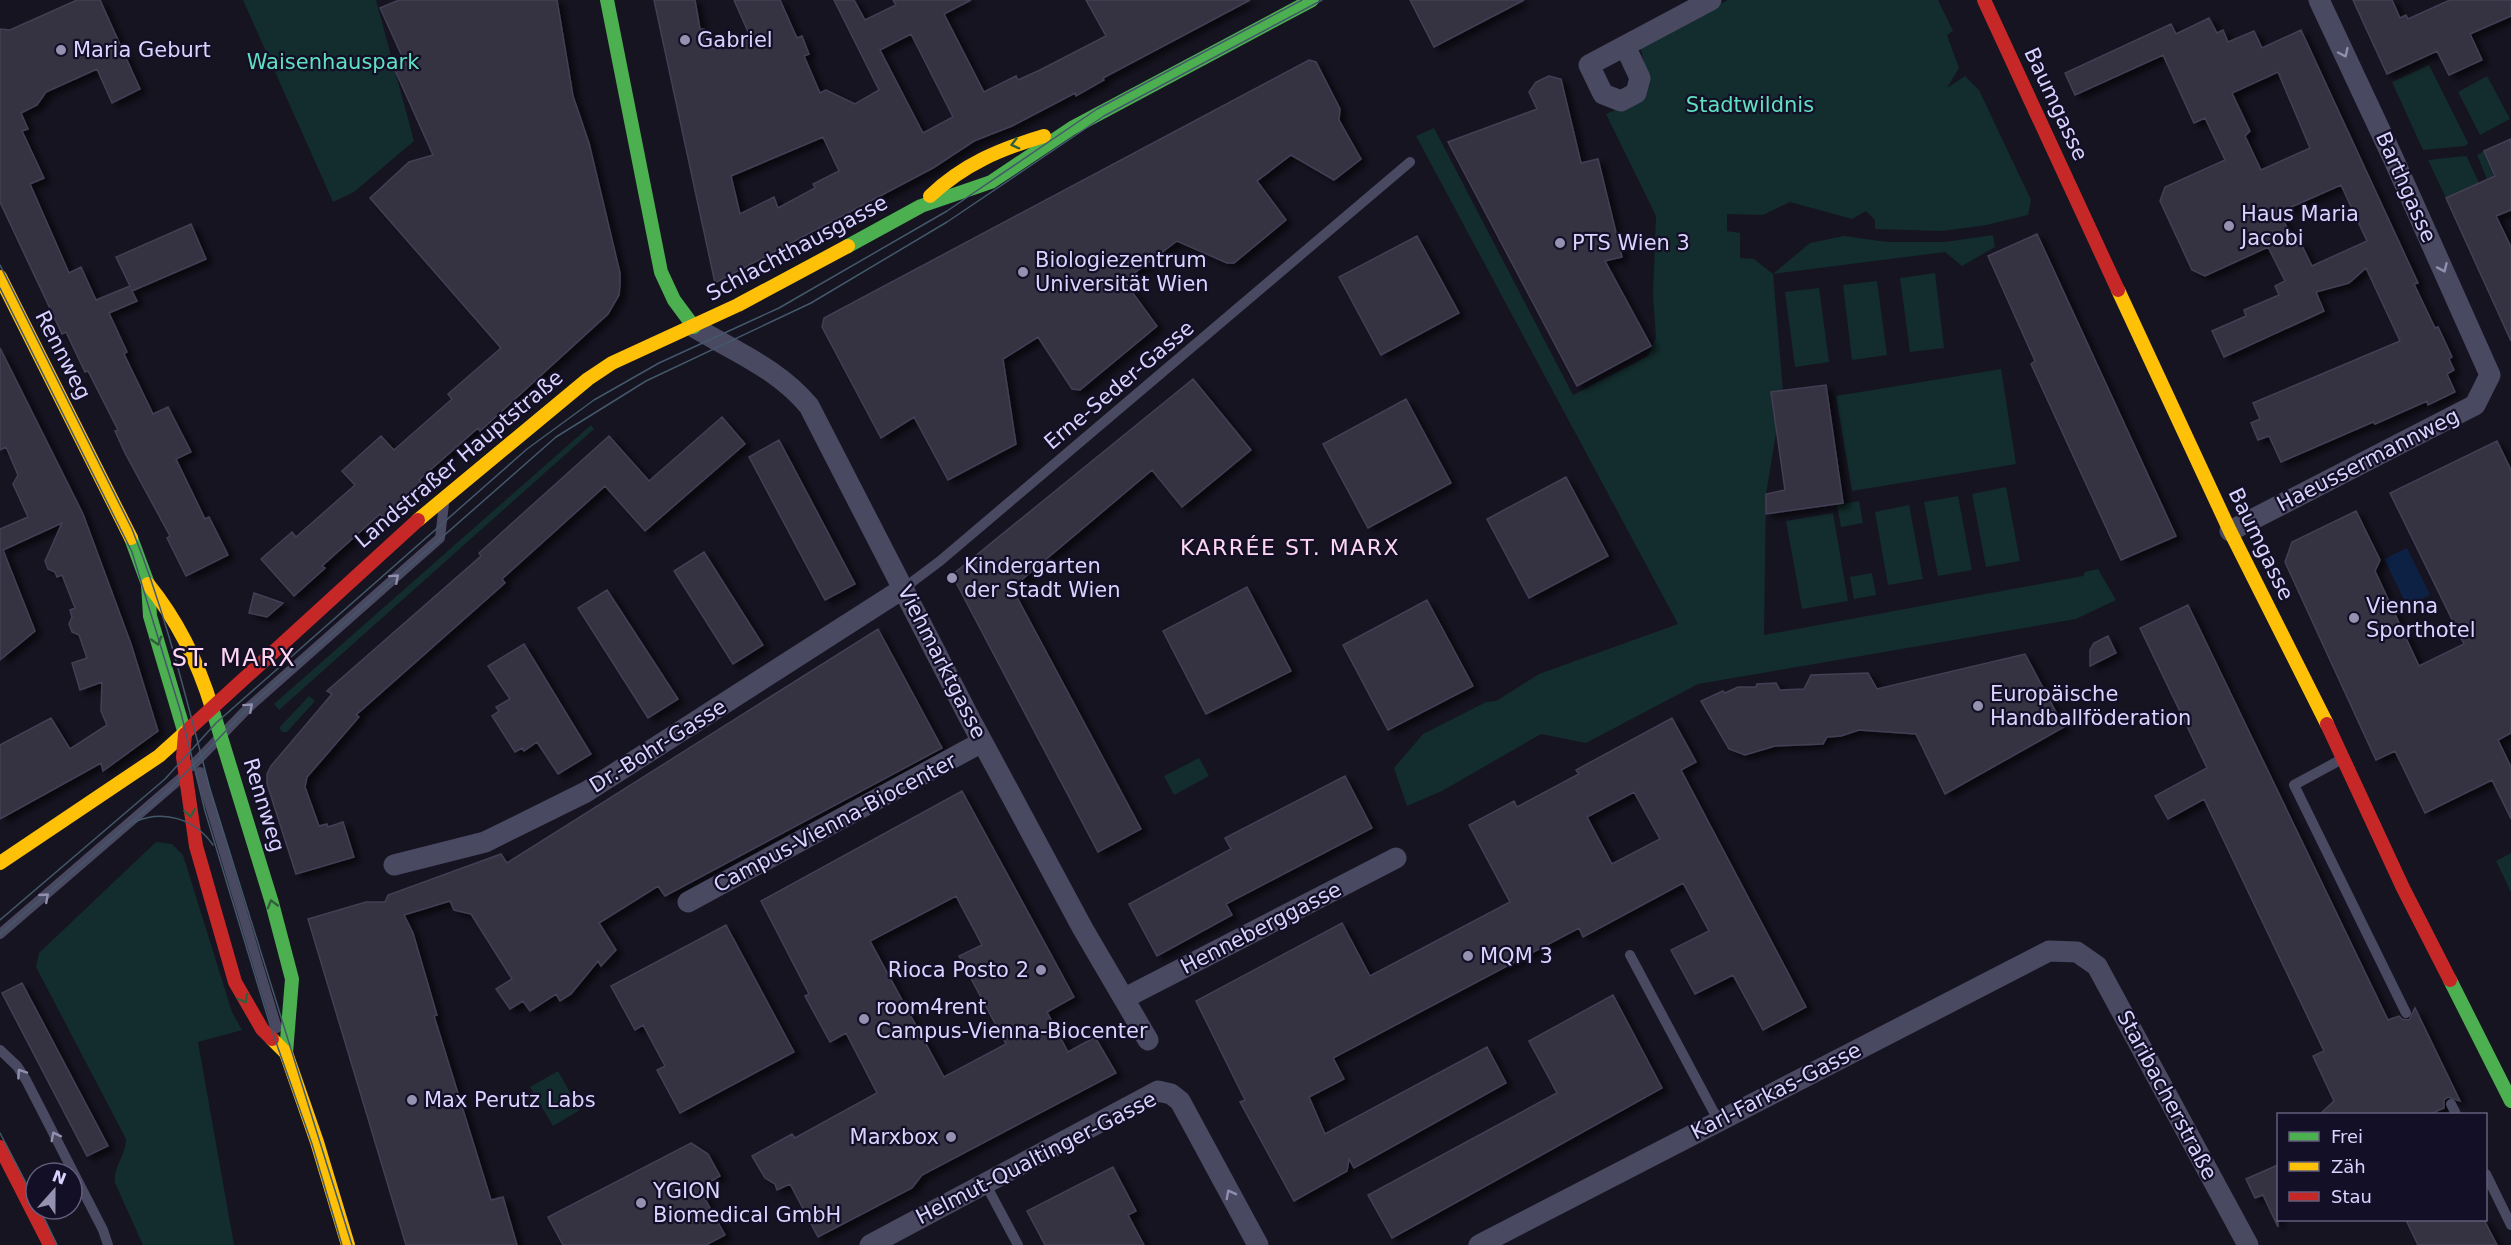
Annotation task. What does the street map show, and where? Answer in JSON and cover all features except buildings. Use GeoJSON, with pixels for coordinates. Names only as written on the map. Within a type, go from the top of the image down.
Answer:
{"type":"FeatureCollection","features":[{"type":"Feature","properties":{"kind":"main road"},"geometry":{"type":"LineString","coordinates":[[607,0],[661,272],[674,300],[693,327]]}},
{"type":"Feature","properties":{"kind":"main road","name":"Baumgasse"},"geometry":{"type":"LineString","coordinates":[[1984,0],[2230,531],[2344,758],[2381,843],[2511,1101]]}},
{"type":"Feature","properties":{"kind":"main road","name":"Schlachthausgasse"},"geometry":{"type":"LineString","coordinates":[[693,327],[921,206],[991,182],[1072,128],[1305,2]]}},
{"type":"Feature","properties":{"kind":"main road","name":"Schlachthausgasse"},"geometry":{"type":"LineString","coordinates":[[921,206],[956,171],[1001,148],[1072,128]]}},
{"type":"Feature","properties":{"kind":"main road","name":"Rennweg"},"geometry":{"type":"LineString","coordinates":[[0,277],[6,303],[121,516],[148,584],[150,616],[184,734],[185,774],[196,846],[235,982],[262,1029],[286,1053]]}},
{"type":"Feature","properties":{"kind":"main road","name":"Landstraßer Hauptstraße"},"geometry":{"type":"LineString","coordinates":[[1,863],[142,770],[444,496],[522,430],[612,363],[693,327]]}},
{"type":"Feature","properties":{"kind":"main road","name":"Rennweg"},"geometry":{"type":"LineString","coordinates":[[148,584],[169,609],[184,634],[212,708],[272,903],[292,979],[286,1053],[317,1142],[348,1245]]}},
{"type":"Feature","properties":{"kind":"main road"},"geometry":{"type":"LineString","coordinates":[[0,1147],[50,1245]]}},
{"type":"Feature","properties":{"kind":"street"},"geometry":{"type":"LineString","coordinates":[[1625,46],[1711,0]]}},
{"type":"Feature","properties":{"kind":"street","name":"Barthgasse"},"geometry":{"type":"LineString","coordinates":[[2319,0],[2490,375]]}},
{"type":"Feature","properties":{"kind":"street","name":"Viehmarktgasse"},"geometry":{"type":"LineString","coordinates":[[693,327],[783,378],[809,406],[982,742],[1083,929],[1148,1040]]}},
{"type":"Feature","properties":{"kind":"street","name":"Haeussermannweg"},"geometry":{"type":"LineString","coordinates":[[2230,531],[2475,405],[2490,375]]}},
{"type":"Feature","properties":{"kind":"street","name":"Dr.-Bohr-Gasse"},"geometry":{"type":"LineString","coordinates":[[394,865],[485,842],[586,792],[904,588]]}},
{"type":"Feature","properties":{"kind":"street","name":"Campus-Vienna-Biocenter"},"geometry":{"type":"LineString","coordinates":[[688,902],[888,785],[982,742]]}},
{"type":"Feature","properties":{"kind":"street","name":"Henneberggasse"},"geometry":{"type":"LineString","coordinates":[[1125,998],[1396,858]]}},
{"type":"Feature","properties":{"kind":"street","name":"Karl-Farkas-Gasse"},"geometry":{"type":"LineString","coordinates":[[1479,1245],[2049,951],[2078,952]]}},
{"type":"Feature","properties":{"kind":"street","name":"Staribacherstraße"},"geometry":{"type":"LineString","coordinates":[[2078,952],[2097,966],[2248,1245]]}},
{"type":"Feature","properties":{"kind":"street","name":"Helmut-Qualtinger-Gasse"},"geometry":{"type":"LineString","coordinates":[[870,1245],[1158,1091],[1171,1094],[1180,1101],[1258,1245]]}},
{"type":"Feature","properties":{"kind":"lane","name":"Erne-Seder-Gasse"},"geometry":{"type":"LineString","coordinates":[[904,588],[940,561],[1181,359],[1410,162]]}},
{"type":"Feature","properties":{"kind":"lane"},"geometry":{"type":"LineString","coordinates":[[0,934],[185,774],[220,734],[440,538],[444,496]]}},
{"type":"Feature","properties":{"kind":"lane"},"geometry":{"type":"LineString","coordinates":[[184,734],[194,748],[286,1053]]}},
{"type":"Feature","properties":{"kind":"lane"},"geometry":{"type":"LineString","coordinates":[[2344,758],[2294,785],[2406,1013]]}},
{"type":"Feature","properties":{"kind":"lane"},"geometry":{"type":"LineString","coordinates":[[1630,955],[1718,1120]]}},
{"type":"Feature","properties":{"kind":"lane"},"geometry":{"type":"LineString","coordinates":[[0,1050],[17,1066],[26,1080],[103,1230],[108,1245]]}},
{"type":"Feature","properties":{"kind":"lane"},"geometry":{"type":"LineString","coordinates":[[2487,1176],[2511,1225]]}},
{"type":"Feature","properties":{"kind":"lane"},"geometry":{"type":"LineString","coordinates":[[985,1183],[1018,1245]]}},
{"type":"Feature","properties":{"kind":"green space","name":"Waisenhauspark"},"geometry":{"type":"Polygon","coordinates":[[[243,0],[376,0],[414,141],[354,192],[333,202],[243,0]]]}},
{"type":"Feature","properties":{"kind":"green space","name":"Stadtwildnis"},"geometry":{"type":"Polygon","coordinates":[[[1728,0],[1938,0],[1953,31],[1947,35],[1959,68],[1947,88],[1965,76],[1979,90],[2031,200],[2028,215],[1986,225],[1942,231],[1875,229],[1875,220],[1866,211],[1852,219],[1790,202],[1763,215],[1727,214],[1727,231],[1740,233],[1740,258],[1754,259],[1773,274],[1783,391],[1766,494],[1764,635],[2083,576],[2085,572],[2098,569],[2116,600],[2076,619],[1698,684],[1586,743],[1541,734],[1442,791],[1407,806],[1394,768],[1423,734],[1486,702],[1496,701],[1539,674],[1678,624],[1416,136],[1434,128],[1573,395],[1648,356],[1656,338],[1653,296],[1656,216],[1606,114],[1639,100],[1648,80],[1640,45],[1728,0]]]}},
{"type":"Feature","properties":{"kind":"green space"},"geometry":{"type":"Polygon","coordinates":[[[2429,65],[2468,143],[2465,146],[2423,150],[2392,82],[2429,65]]]}},
{"type":"Feature","properties":{"kind":"green space"},"geometry":{"type":"Polygon","coordinates":[[[2487,76],[2510,119],[2480,135],[2458,92],[2487,76]]]}},
{"type":"Feature","properties":{"kind":"green space"},"geometry":{"type":"Polygon","coordinates":[[[2484,151],[2495,176],[2487,179],[2477,155],[2484,151]]]}},
{"type":"Feature","properties":{"kind":"green space"},"geometry":{"type":"Polygon","coordinates":[[[2467,157],[2479,183],[2446,198],[2428,160],[2467,157]]]}},
{"type":"Feature","properties":{"kind":"green space"},"geometry":{"type":"Polygon","coordinates":[[[1993,235],[1995,247],[1962,266],[1945,252],[1773,274],[1810,243],[1844,236],[1887,242],[1945,242],[1993,235]]]}},
{"type":"Feature","properties":{"kind":"green space"},"geometry":{"type":"Polygon","coordinates":[[[1935,273],[1944,348],[1910,352],[1900,278],[1935,273]]]}},
{"type":"Feature","properties":{"kind":"green space"},"geometry":{"type":"Polygon","coordinates":[[[1877,281],[1887,355],[1852,360],[1843,285],[1877,281]]]}},
{"type":"Feature","properties":{"kind":"green space"},"geometry":{"type":"Polygon","coordinates":[[[1819,288],[1829,362],[1795,367],[1785,292],[1819,288]]]}},
{"type":"Feature","properties":{"kind":"green space"},"geometry":{"type":"Polygon","coordinates":[[[2001,369],[2016,464],[1852,491],[1836,396],[2001,369]]]}},
{"type":"Feature","properties":{"kind":"green space"},"geometry":{"type":"Polygon","coordinates":[[[591,425],[594,429],[279,710],[274,704],[591,425]]]}},
{"type":"Feature","properties":{"kind":"green space"},"geometry":{"type":"Polygon","coordinates":[[[2006,487],[2020,561],[1986,567],[1972,494],[2006,487]]]}},
{"type":"Feature","properties":{"kind":"green space"},"geometry":{"type":"Polygon","coordinates":[[[1958,496],[1972,570],[1938,576],[1924,502],[1958,496]]]}},
{"type":"Feature","properties":{"kind":"green space"},"geometry":{"type":"Polygon","coordinates":[[[1859,501],[1863,523],[1841,527],[1837,505],[1859,501]]]}},
{"type":"Feature","properties":{"kind":"green space"},"geometry":{"type":"Polygon","coordinates":[[[1909,505],[1923,579],[1888,585],[1875,512],[1909,505]]]}},
{"type":"Feature","properties":{"kind":"green space"},"geometry":{"type":"Polygon","coordinates":[[[1833,513],[1848,601],[1802,609],[1786,521],[1833,513]]]}},
{"type":"Feature","properties":{"kind":"green space"},"geometry":{"type":"Polygon","coordinates":[[[1872,573],[1876,595],[1854,599],[1850,577],[1872,573]]]}},
{"type":"Feature","properties":{"kind":"green space"},"geometry":{"type":"Polygon","coordinates":[[[309,696],[315,701],[287,732],[282,732],[279,728],[309,696]]]}},
{"type":"Feature","properties":{"kind":"green space"},"geometry":{"type":"Polygon","coordinates":[[[1199,758],[1209,776],[1174,795],[1164,776],[1199,758]]]}},
{"type":"Feature","properties":{"kind":"green space"},"geometry":{"type":"Polygon","coordinates":[[[156,842],[172,844],[183,855],[232,1012],[242,1030],[198,1042],[234,1245],[143,1245],[115,1183],[115,1172],[124,1151],[126,1139],[36,967],[39,953],[156,842]]]}},
{"type":"Feature","properties":{"kind":"green space"},"geometry":{"type":"Polygon","coordinates":[[[2511,853],[2511,892],[2496,861],[2511,853]]]}},
{"type":"Feature","properties":{"kind":"green space"},"geometry":{"type":"Polygon","coordinates":[[[558,1071],[580,1110],[553,1126],[530,1087],[558,1071]]]}},
{"type":"Feature","properties":{"kind":"water"},"geometry":{"type":"Polygon","coordinates":[[[2407,548],[2430,595],[2407,606],[2384,559],[2407,548]]]}},
{"type":"Feature","properties":{"kind":"tram line"},"geometry":{"type":"LineString","coordinates":[[0,920],[165,779],[216,723],[527,449],[594,400],[659,363],[779,308],[947,211],[1097,109],[1302,0]]}},
{"type":"Feature","properties":{"kind":"tram line"},"geometry":{"type":"LineString","coordinates":[[0,934],[169,790],[249,707],[556,437],[646,381],[811,303],[947,222],[1104,116],[1322,0]]}},
{"type":"Feature","properties":{"kind":"tram line"},"geometry":{"type":"LineString","coordinates":[[0,265],[132,529],[144,561],[175,658],[210,789],[352,1245]]}},
{"type":"Feature","properties":{"kind":"tram line"},"geometry":{"type":"LineString","coordinates":[[0,288],[132,552],[181,713],[205,811],[271,1028],[312,1144],[342,1245]]}},
{"type":"Feature","properties":{"kind":"tram line"},"geometry":{"type":"LineString","coordinates":[[134,822],[156,816],[178,819],[197,829],[213,845]]}},
{"type":"Feature","properties":{"kind":"tram line"},"geometry":{"type":"LineString","coordinates":[[0,1133],[24,1179]]}},
{"type":"Feature","properties":{"kind":"tram line"},"geometry":{"type":"LineString","coordinates":[[46,1221],[57,1245]]}},
{"type":"Feature","properties":{"kind":"traffic: fast"},"geometry":{"type":"LineString","coordinates":[[607,0],[661,272],[674,300],[694,327]]}},
{"type":"Feature","properties":{"kind":"traffic: fast"},"geometry":{"type":"LineString","coordinates":[[848,246],[921,206],[991,182],[1072,128],[1312,0]]}},
{"type":"Feature","properties":{"kind":"traffic: fast"},"geometry":{"type":"LineString","coordinates":[[131,538],[148,584],[150,616],[185,734]]}},
{"type":"Feature","properties":{"kind":"traffic: fast"},"geometry":{"type":"LineString","coordinates":[[212,708],[272,903],[292,979],[286,1053]]}},
{"type":"Feature","properties":{"kind":"traffic: fast"},"geometry":{"type":"LineString","coordinates":[[2450,980],[2511,1101]]}},
{"type":"Feature","properties":{"kind":"traffic: slow"},"geometry":{"type":"LineString","coordinates":[[930,196],[969,166],[1012,146],[1044,136]]}},
{"type":"Feature","properties":{"kind":"traffic: slow"},"geometry":{"type":"LineString","coordinates":[[418,520],[588,379],[612,363],[738,305],[848,246]]}},
{"type":"Feature","properties":{"kind":"traffic: slow"},"geometry":{"type":"LineString","coordinates":[[0,277],[131,538]]}},
{"type":"Feature","properties":{"kind":"traffic: slow"},"geometry":{"type":"LineString","coordinates":[[2118,290],[2230,531],[2327,724]]}},
{"type":"Feature","properties":{"kind":"traffic: slow"},"geometry":{"type":"LineString","coordinates":[[148,584],[169,613],[186,643],[212,708]]}},
{"type":"Feature","properties":{"kind":"traffic: slow"},"geometry":{"type":"LineString","coordinates":[[0,863],[159,756],[189,729]]}},
{"type":"Feature","properties":{"kind":"traffic: slow"},"geometry":{"type":"LineString","coordinates":[[272,1039],[286,1053],[317,1142],[348,1245]]}},
{"type":"Feature","properties":{"kind":"traffic: jam"},"geometry":{"type":"LineString","coordinates":[[1984,0],[2118,290]]}},
{"type":"Feature","properties":{"kind":"traffic: jam"},"geometry":{"type":"LineString","coordinates":[[189,729],[418,520]]}},
{"type":"Feature","properties":{"kind":"traffic: jam"},"geometry":{"type":"LineString","coordinates":[[2327,724],[2403,888],[2450,980]]}},
{"type":"Feature","properties":{"kind":"traffic: jam"},"geometry":{"type":"LineString","coordinates":[[185,734],[183,757],[196,846],[235,982],[262,1029],[272,1039]]}},
{"type":"Feature","properties":{"kind":"traffic: jam"},"geometry":{"type":"LineString","coordinates":[[0,1147],[50,1245]]}},
{"type":"Feature","properties":{"kind":"place","name":"Gabriel"},"geometry":{"type":"Point","coordinates":[685,40]}},
{"type":"Feature","properties":{"kind":"place","name":"Maria Geburt"},"geometry":{"type":"Point","coordinates":[61,50]}},
{"type":"Feature","properties":{"kind":"place","name":"Haus Maria Jacobi"},"geometry":{"type":"Point","coordinates":[2229,226]}},
{"type":"Feature","properties":{"kind":"place","name":"PTS Wien 3"},"geometry":{"type":"Point","coordinates":[1560,243]}},
{"type":"Feature","properties":{"kind":"place","name":"Biologiezentrum Universität Wien"},"geometry":{"type":"Point","coordinates":[1023,272]}},
{"type":"Feature","properties":{"kind":"place","name":"Kindergarten der Stadt Wien"},"geometry":{"type":"Point","coordinates":[952,578]}},
{"type":"Feature","properties":{"kind":"place","name":"Vienna Sporthotel"},"geometry":{"type":"Point","coordinates":[2354,618]}},
{"type":"Feature","properties":{"kind":"place","name":"Europäische Handballföderation"},"geometry":{"type":"Point","coordinates":[1978,706]}},
{"type":"Feature","properties":{"kind":"place","name":"MQM 3"},"geometry":{"type":"Point","coordinates":[1468,956]}},
{"type":"Feature","properties":{"kind":"place","name":"Rioca Posto 2"},"geometry":{"type":"Point","coordinates":[1041,970]}},
{"type":"Feature","properties":{"kind":"place","name":"room4rent Campus-Vienna-Biocenter"},"geometry":{"type":"Point","coordinates":[864,1019]}},
{"type":"Feature","properties":{"kind":"place","name":"Max Perutz Labs"},"geometry":{"type":"Point","coordinates":[412,1100]}},
{"type":"Feature","properties":{"kind":"place","name":"Marxbox"},"geometry":{"type":"Point","coordinates":[951,1137]}},
{"type":"Feature","properties":{"kind":"place","name":"YGION Biomedical GmbH"},"geometry":{"type":"Point","coordinates":[641,1203]}},
{"type":"Feature","properties":{"kind":"district","name":"KARRÉE ST. MARX"},"geometry":{"type":"Point","coordinates":[1290,547]}},
{"type":"Feature","properties":{"kind":"district","name":"ST. MARX"},"geometry":{"type":"Point","coordinates":[234,658]}}]}
